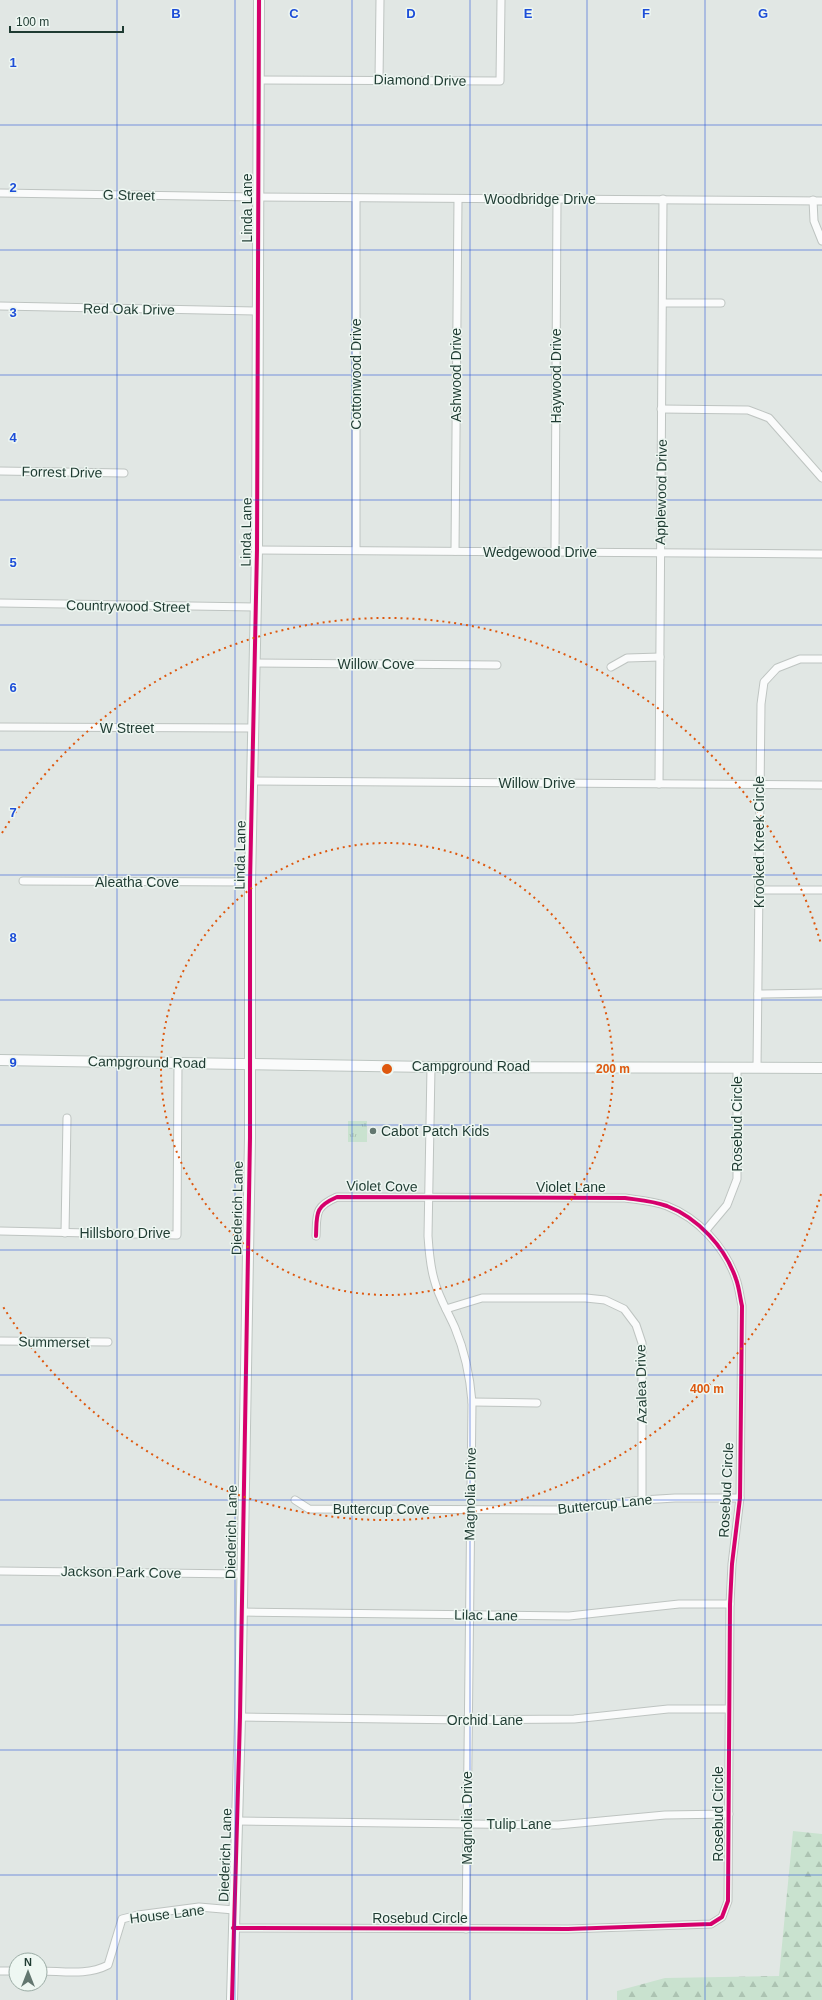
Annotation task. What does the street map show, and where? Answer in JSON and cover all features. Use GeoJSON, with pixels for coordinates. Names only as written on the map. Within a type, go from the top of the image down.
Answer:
{"type":"FeatureCollection","features":[{"type":"Feature","properties":{"kind":"street","name":"Linda Lane"},"geometry":{"type":"LineString","coordinates":[[249,1064],[250,882],[257,550],[257,198],[259,0]]}},
{"type":"Feature","properties":{"kind":"street"},"geometry":{"type":"LineString","coordinates":[[379,80],[380,0]]}},
{"type":"Feature","properties":{"kind":"street","name":"Diamond Drive"},"geometry":{"type":"LineString","coordinates":[[259,80],[500,81],[501,0]]}},
{"type":"Feature","properties":{"kind":"street","name":"G Street"},"geometry":{"type":"LineString","coordinates":[[0,193],[257,198]]}},
{"type":"Feature","properties":{"kind":"street","name":"Woodbridge Drive"},"geometry":{"type":"LineString","coordinates":[[257,198],[822,201]]}},
{"type":"Feature","properties":{"kind":"street","name":"Cottonwood Drive"},"geometry":{"type":"LineString","coordinates":[[356,198],[356,550]]}},
{"type":"Feature","properties":{"kind":"street","name":"Ashwood Drive"},"geometry":{"type":"LineString","coordinates":[[455,551],[458,199]]}},
{"type":"Feature","properties":{"kind":"street","name":"Applewood Drive"},"geometry":{"type":"LineString","coordinates":[[659,784],[663,302],[662,199]]}},
{"type":"Feature","properties":{"kind":"street","name":"Haywood Drive"},"geometry":{"type":"LineString","coordinates":[[555,552],[557,200]]}},
{"type":"Feature","properties":{"kind":"street"},"geometry":{"type":"LineString","coordinates":[[813,200],[814,221],[822,241]]}},
{"type":"Feature","properties":{"kind":"street"},"geometry":{"type":"LineString","coordinates":[[663,302],[721,302]]}},
{"type":"Feature","properties":{"kind":"street","name":"Red Oak Drive"},"geometry":{"type":"LineString","coordinates":[[0,306],[257,311]]}},
{"type":"Feature","properties":{"kind":"street"},"geometry":{"type":"LineString","coordinates":[[662,409],[748,410],[769,418],[822,478]]}},
{"type":"Feature","properties":{"kind":"street","name":"Forrest Drive"},"geometry":{"type":"LineString","coordinates":[[0,471],[124,473]]}},
{"type":"Feature","properties":{"kind":"street","name":"Wedgewood Drive"},"geometry":{"type":"LineString","coordinates":[[257,550],[822,554]]}},
{"type":"Feature","properties":{"kind":"street","name":"Countrywood Street"},"geometry":{"type":"LineString","coordinates":[[0,603],[255,608]]}},
{"type":"Feature","properties":{"kind":"street"},"geometry":{"type":"LineString","coordinates":[[611,666],[627,658],[660,657]]}},
{"type":"Feature","properties":{"kind":"street","name":"Krooked Kreek Circle"},"geometry":{"type":"LineString","coordinates":[[757,1068],[761,704],[764,682],[777,668],[795,660],[822,659]]}},
{"type":"Feature","properties":{"kind":"street","name":"Willow Cove"},"geometry":{"type":"LineString","coordinates":[[254,663],[497,665]]}},
{"type":"Feature","properties":{"kind":"street","name":"W Street"},"geometry":{"type":"LineString","coordinates":[[0,727],[253,728]]}},
{"type":"Feature","properties":{"kind":"street","name":"Willow Drive"},"geometry":{"type":"LineString","coordinates":[[253,781],[822,786]]}},
{"type":"Feature","properties":{"kind":"street","name":"Aleatha Cove"},"geometry":{"type":"LineString","coordinates":[[23,881],[250,882]]}},
{"type":"Feature","properties":{"kind":"street"},"geometry":{"type":"LineString","coordinates":[[759,890],[822,890]]}},
{"type":"Feature","properties":{"kind":"street"},"geometry":{"type":"LineString","coordinates":[[758,994],[822,993]]}},
{"type":"Feature","properties":{"kind":"street","name":"Campground Road"},"geometry":{"type":"LineString","coordinates":[[0,1060],[431,1067],[822,1068]]}},
{"type":"Feature","properties":{"kind":"street","name":"Hillsboro Drive"},"geometry":{"type":"LineString","coordinates":[[0,1231],[176,1235],[178,1062]]}},
{"type":"Feature","properties":{"kind":"street","name":"Diederich Lane"},"geometry":{"type":"LineString","coordinates":[[232,2000],[240,1717],[241,1574],[250,1138],[249,1064]]}},
{"type":"Feature","properties":{"kind":"street","name":"Magnolia Drive"},"geometry":{"type":"LineString","coordinates":[[431,1067],[428,1198],[430,1260],[434,1281],[466,1359],[472,1402],[468,1614],[466,1929]]}},
{"type":"Feature","properties":{"kind":"street","name":"Rosebud Circle"},"geometry":{"type":"LineString","coordinates":[[233,1928],[568,1929],[711,1924],[722,1916],[728,1901],[730,1604],[732,1564],[740,1498],[742,1306],[734,1273],[725,1256],[706,1230],[727,1205],[737,1179],[737,1068]]}},
{"type":"Feature","properties":{"kind":"street"},"geometry":{"type":"LineString","coordinates":[[64,1233],[67,1118]]}},
{"type":"Feature","properties":{"kind":"street","name":"Violet Cove"},"geometry":{"type":"LineString","coordinates":[[316,1236],[317,1213],[324,1202],[337,1197],[428,1198]]}},
{"type":"Feature","properties":{"kind":"street","name":"Violet Lane"},"geometry":{"type":"LineString","coordinates":[[428,1198],[625,1198],[667,1206],[684,1215],[706,1230]]}},
{"type":"Feature","properties":{"kind":"street","name":"Azalea Drive"},"geometry":{"type":"LineString","coordinates":[[446,1309],[482,1298],[578,1298],[605,1300],[624,1310],[636,1325],[642,1343],[642,1500]]}},
{"type":"Feature","properties":{"kind":"street","name":"Summerset"},"geometry":{"type":"LineString","coordinates":[[0,1341],[108,1342]]}},
{"type":"Feature","properties":{"kind":"street"},"geometry":{"type":"LineString","coordinates":[[472,1402],[537,1403]]}},
{"type":"Feature","properties":{"kind":"street","name":"Buttercup Lane"},"geometry":{"type":"LineString","coordinates":[[470,1509],[561,1510],[642,1500],[675,1498],[740,1498]]}},
{"type":"Feature","properties":{"kind":"street","name":"Buttercup Cove"},"geometry":{"type":"LineString","coordinates":[[295,1500],[309,1509],[470,1509]]}},
{"type":"Feature","properties":{"kind":"street","name":"Jackson Park Cove"},"geometry":{"type":"LineString","coordinates":[[0,1571],[241,1574]]}},
{"type":"Feature","properties":{"kind":"street","name":"Lilac Lane"},"geometry":{"type":"LineString","coordinates":[[241,1612],[569,1616],[679,1604],[730,1604]]}},
{"type":"Feature","properties":{"kind":"street","name":"Orchid Lane"},"geometry":{"type":"LineString","coordinates":[[240,1717],[468,1720],[574,1719],[668,1709],[730,1709]]}},
{"type":"Feature","properties":{"kind":"street","name":"Tulip Lane"},"geometry":{"type":"LineString","coordinates":[[237,1821],[558,1824],[666,1815],[729,1814]]}},
{"type":"Feature","properties":{"kind":"street","name":"House Lane"},"geometry":{"type":"LineString","coordinates":[[48,1971],[94,1971],[108,1965],[122,1919],[138,1915],[199,1907],[234,1910]]}},
{"type":"Feature","properties":{"kind":"green space"},"geometry":{"type":"Polygon","coordinates":[[[348,1121],[367,1121],[367,1142],[348,1142],[348,1121]]]}},
{"type":"Feature","properties":{"kind":"green space"},"geometry":{"type":"Polygon","coordinates":[[[793,1831],[822,1834],[822,2000],[617,2000],[617,1991],[665,1978],[779,1976],[793,1831]]]}},
{"type":"Feature","properties":{"kind":"cycle path"},"geometry":{"type":"LineString","coordinates":[[232,2000],[240,1717],[250,1138],[250,882],[257,550],[259,0]]}},
{"type":"Feature","properties":{"kind":"cycle path"},"geometry":{"type":"LineString","coordinates":[[233,1928],[568,1929],[711,1924],[722,1917],[728,1901],[730,1604],[732,1564],[740,1498],[742,1306],[736,1279],[725,1256],[718,1245],[700,1226],[678,1211],[656,1203],[625,1198],[337,1197],[324,1204],[318,1212],[316,1236]]}},
{"type":"Feature","properties":{"kind":"place","name":"Cabot Patch Kids"},"geometry":{"type":"Point","coordinates":[373,1131]}}]}
